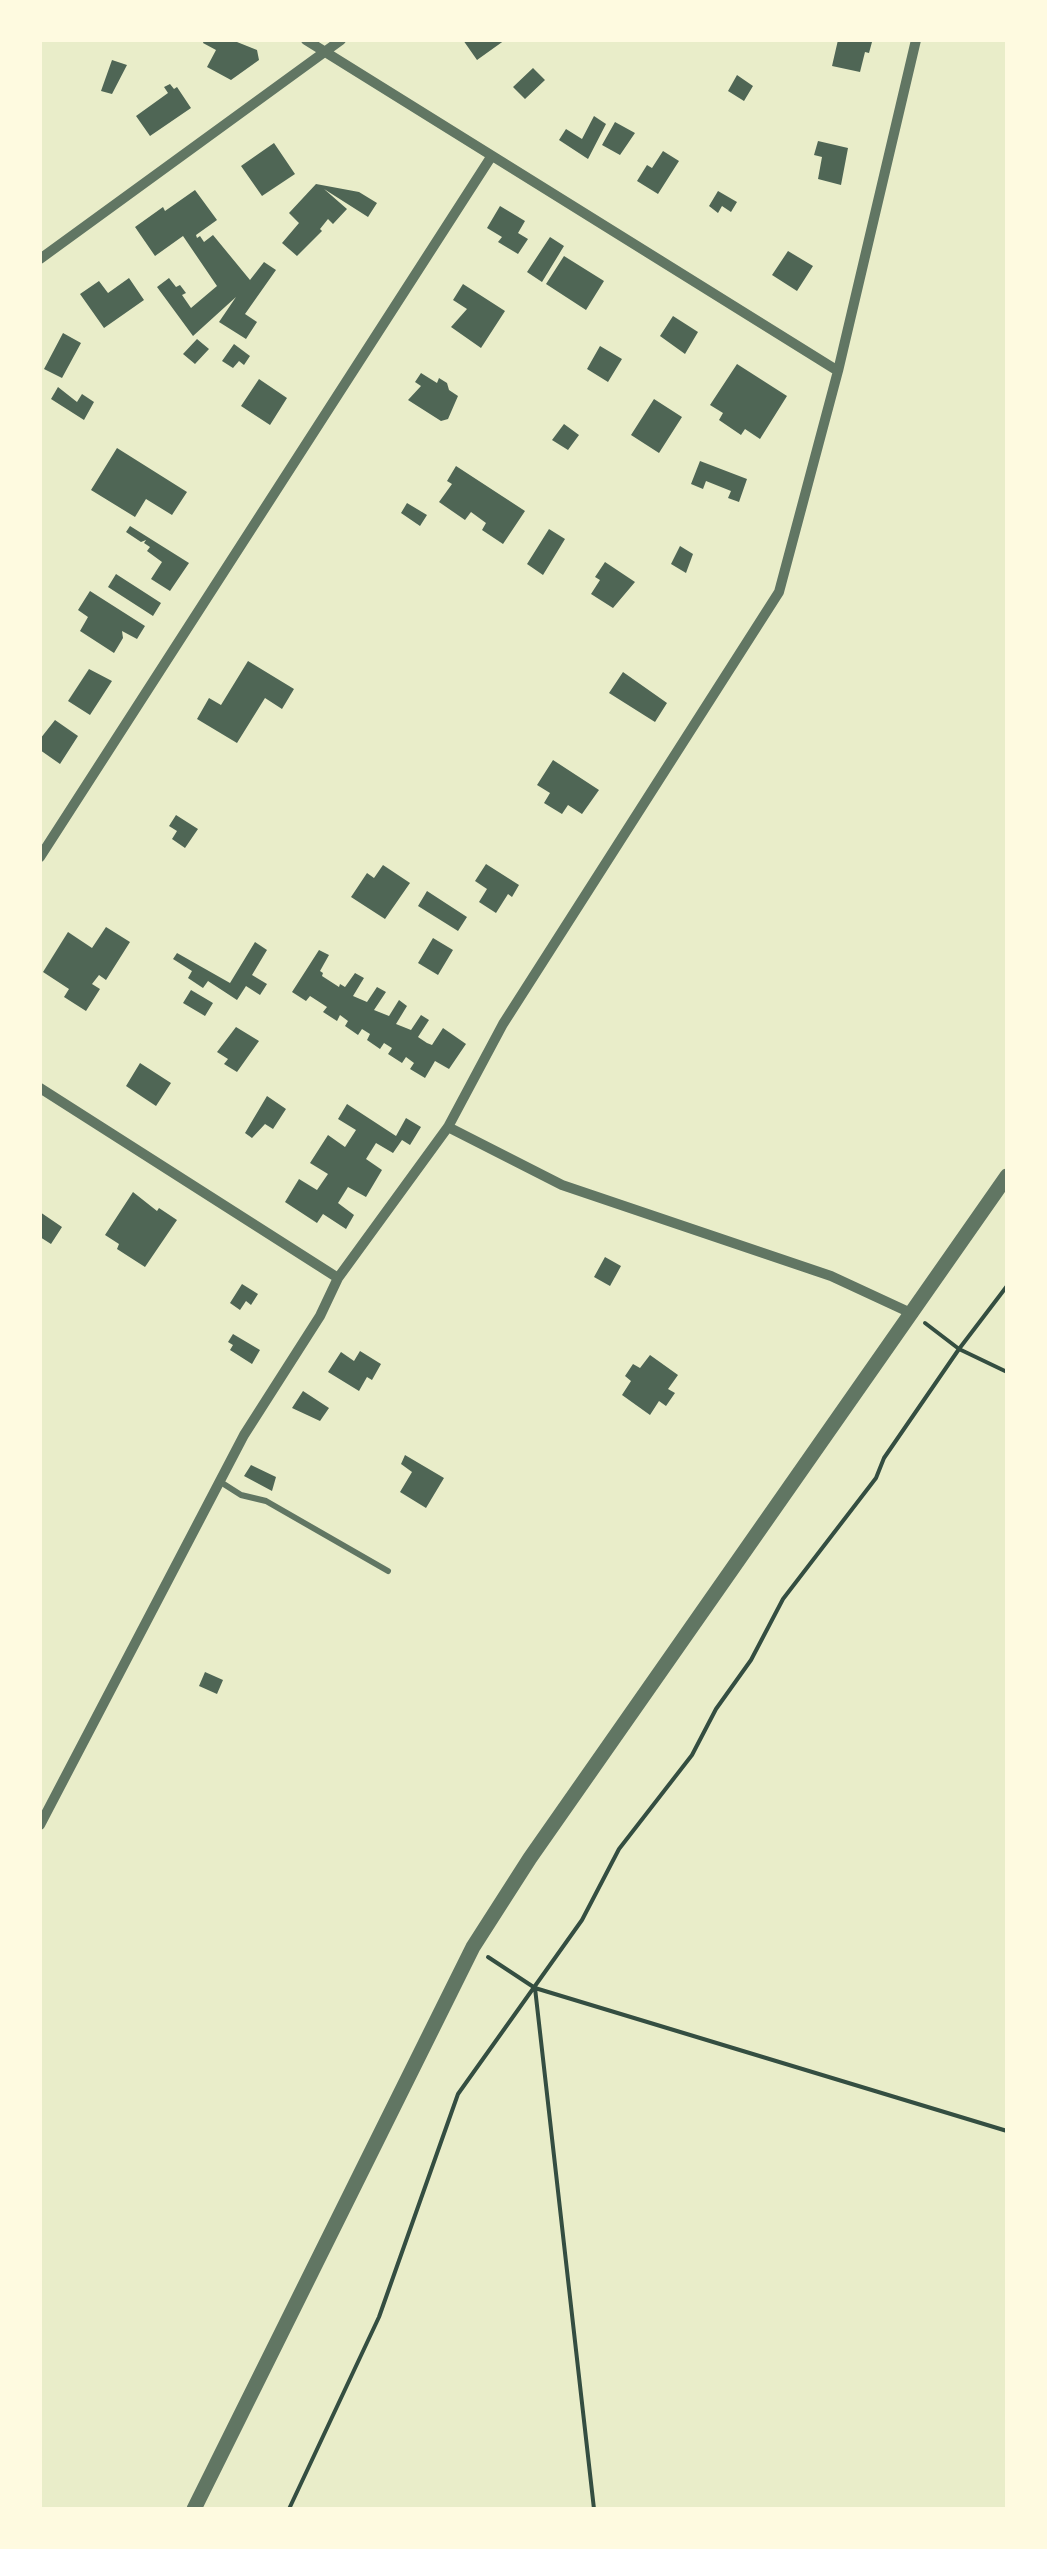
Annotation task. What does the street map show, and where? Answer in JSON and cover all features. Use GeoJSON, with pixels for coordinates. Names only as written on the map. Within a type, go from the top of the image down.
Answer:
{"type":"FeatureCollection","features":[{"type":"Feature","properties":{"kind":"street"},"geometry":{"type":"LineString","coordinates":[[306,40],[838,371]]}},
{"type":"Feature","properties":{"kind":"street"},"geometry":{"type":"LineString","coordinates":[[40,259],[342,40]]}},
{"type":"Feature","properties":{"kind":"street"},"geometry":{"type":"LineString","coordinates":[[40,1825],[244,1435],[320,1316],[338,1278],[448,1127],[503,1024],[780,592],[838,371],[916,40]]}},
{"type":"Feature","properties":{"kind":"street"},"geometry":{"type":"LineString","coordinates":[[40,858],[492,157]]}},
{"type":"Feature","properties":{"kind":"street"},"geometry":{"type":"LineString","coordinates":[[40,1088],[338,1278]]}},
{"type":"Feature","properties":{"kind":"street"},"geometry":{"type":"LineString","coordinates":[[448,1127],[562,1185],[831,1276],[913,1314]]}},
{"type":"Feature","properties":{"kind":"street"},"geometry":{"type":"LineString","coordinates":[[194,2509],[473,1947],[550,1830],[1007,1176]]}},
{"type":"Feature","properties":{"kind":"lane"},"geometry":{"type":"LineString","coordinates":[[220,1481],[241,1495],[266,1501],[388,1571]]}},
{"type":"Feature","properties":{"kind":"path"},"geometry":{"type":"LineString","coordinates":[[289,2509],[379,2317],[458,2094],[582,1920],[619,1849],[692,1755],[716,1709],[752,1660],[783,1599],[876,1478],[884,1458],[958,1349],[1007,1286]]}},
{"type":"Feature","properties":{"kind":"path"},"geometry":{"type":"LineString","coordinates":[[913,1314],[958,1349],[1007,1372]]}},
{"type":"Feature","properties":{"kind":"path"},"geometry":{"type":"LineString","coordinates":[[473,1947],[535,1988],[1007,2131]]}},
{"type":"Feature","properties":{"kind":"path"},"geometry":{"type":"LineString","coordinates":[[535,1988],[594,2509]]}},
{"type":"Feature","properties":{"kind":"building"},"geometry":{"type":"Polygon","coordinates":[[[204,40],[232,40],[257,50],[259,60],[231,80],[207,67],[216,50],[204,40]]]}},
{"type":"Feature","properties":{"kind":"building"},"geometry":{"type":"Polygon","coordinates":[[[463,40],[505,40],[477,60],[463,40]]]}},
{"type":"Feature","properties":{"kind":"building"},"geometry":{"type":"Polygon","coordinates":[[[838,40],[872,42],[860,72],[832,66],[838,40]]]}},
{"type":"Feature","properties":{"kind":"building"},"geometry":{"type":"Polygon","coordinates":[[[112,60],[127,65],[112,94],[101,91],[112,60]]]}},
{"type":"Feature","properties":{"kind":"building"},"geometry":{"type":"Polygon","coordinates":[[[533,68],[545,80],[525,99],[513,87],[533,68]]]}},
{"type":"Feature","properties":{"kind":"building"},"geometry":{"type":"Polygon","coordinates":[[[737,75],[753,86],[744,101],[728,91],[737,75]]]}},
{"type":"Feature","properties":{"kind":"building"},"geometry":{"type":"Polygon","coordinates":[[[170,84],[174,89],[177,87],[191,108],[150,136],[136,116],[168,93],[164,87],[170,84]]]}},
{"type":"Feature","properties":{"kind":"building"},"geometry":{"type":"Polygon","coordinates":[[[594,116],[606,124],[588,159],[559,140],[566,129],[582,139],[594,116]]]}},
{"type":"Feature","properties":{"kind":"building"},"geometry":{"type":"Polygon","coordinates":[[[615,122],[635,133],[620,155],[602,145],[615,122]]]}},
{"type":"Feature","properties":{"kind":"building"},"geometry":{"type":"Polygon","coordinates":[[[818,141],[848,148],[841,185],[818,179],[822,157],[814,155],[818,141]]]}},
{"type":"Feature","properties":{"kind":"building"},"geometry":{"type":"Polygon","coordinates":[[[274,143],[295,174],[262,196],[241,166],[274,143]]]}},
{"type":"Feature","properties":{"kind":"building"},"geometry":{"type":"Polygon","coordinates":[[[663,151],[679,161],[658,194],[637,181],[663,151]]]}},
{"type":"Feature","properties":{"kind":"building"},"geometry":{"type":"Polygon","coordinates":[[[316,184],[359,192],[377,203],[368,217],[324,189],[347,209],[333,224],[328,219],[322,231],[297,256],[282,243],[299,223],[289,213],[316,184]]]}},
{"type":"Feature","properties":{"kind":"building"},"geometry":{"type":"Polygon","coordinates":[[[195,190],[217,220],[197,238],[200,236],[204,242],[213,235],[250,280],[264,262],[276,270],[245,314],[257,322],[246,339],[219,322],[236,297],[193,336],[157,287],[169,278],[186,293],[182,295],[191,308],[217,286],[183,236],[155,256],[135,227],[195,190]]]}},
{"type":"Feature","properties":{"kind":"building"},"geometry":{"type":"Polygon","coordinates":[[[718,191],[737,202],[731,212],[722,206],[718,213],[709,206],[718,191]]]}},
{"type":"Feature","properties":{"kind":"building"},"geometry":{"type":"Polygon","coordinates":[[[500,206],[525,221],[518,233],[528,239],[518,254],[498,242],[502,237],[487,228],[500,206]]]}},
{"type":"Feature","properties":{"kind":"building"},"geometry":{"type":"Polygon","coordinates":[[[550,237],[564,246],[542,282],[527,272],[550,237]]]}},
{"type":"Feature","properties":{"kind":"building"},"geometry":{"type":"Polygon","coordinates":[[[788,251],[813,266],[797,291],[772,275],[788,251]]]}},
{"type":"Feature","properties":{"kind":"building"},"geometry":{"type":"Polygon","coordinates":[[[564,256],[604,281],[586,310],[546,284],[564,256]]]}},
{"type":"Feature","properties":{"kind":"building"},"geometry":{"type":"Polygon","coordinates":[[[129,278],[144,300],[104,328],[80,294],[99,281],[108,293],[129,278]]]}},
{"type":"Feature","properties":{"kind":"building"},"geometry":{"type":"Polygon","coordinates":[[[463,284],[505,311],[481,348],[451,327],[467,309],[453,300],[463,284]]]}},
{"type":"Feature","properties":{"kind":"building"},"geometry":{"type":"Polygon","coordinates":[[[673,316],[698,332],[685,354],[660,336],[673,316]]]}},
{"type":"Feature","properties":{"kind":"building"},"geometry":{"type":"Polygon","coordinates":[[[63,333],[81,343],[62,378],[44,369],[63,333]]]}},
{"type":"Feature","properties":{"kind":"building"},"geometry":{"type":"Polygon","coordinates":[[[197,339],[209,349],[195,364],[183,354],[197,339]]]}},
{"type":"Feature","properties":{"kind":"building"},"geometry":{"type":"Polygon","coordinates":[[[234,344],[250,356],[244,365],[239,361],[233,368],[222,361],[234,344]]]}},
{"type":"Feature","properties":{"kind":"building"},"geometry":{"type":"Polygon","coordinates":[[[600,346],[622,359],[608,382],[587,369],[600,346]]]}},
{"type":"Feature","properties":{"kind":"building"},"geometry":{"type":"Polygon","coordinates":[[[737,364],[787,396],[760,439],[745,429],[741,435],[719,420],[723,413],[710,405],[737,364]]]}},
{"type":"Feature","properties":{"kind":"building"},"geometry":{"type":"Polygon","coordinates":[[[421,373],[437,383],[439,378],[458,396],[448,419],[441,421],[408,400],[421,386],[415,382],[421,373]]]}},
{"type":"Feature","properties":{"kind":"building"},"geometry":{"type":"Polygon","coordinates":[[[259,379],[287,398],[270,425],[241,406],[259,379]]]}},
{"type":"Feature","properties":{"kind":"building"},"geometry":{"type":"Polygon","coordinates":[[[58,387],[77,402],[82,394],[94,402],[84,420],[51,399],[58,387]]]}},
{"type":"Feature","properties":{"kind":"building"},"geometry":{"type":"Polygon","coordinates":[[[654,399],[682,417],[659,453],[631,435],[654,399]]]}},
{"type":"Feature","properties":{"kind":"building"},"geometry":{"type":"Polygon","coordinates":[[[564,424],[579,435],[568,450],[552,440],[564,424]]]}},
{"type":"Feature","properties":{"kind":"building"},"geometry":{"type":"Polygon","coordinates":[[[117,448],[187,492],[172,515],[146,499],[135,517],[91,490],[117,448]]]}},
{"type":"Feature","properties":{"kind":"building"},"geometry":{"type":"Polygon","coordinates":[[[700,461],[747,479],[739,502],[728,498],[731,491],[706,481],[703,489],[691,484],[700,461]]]}},
{"type":"Feature","properties":{"kind":"building"},"geometry":{"type":"Polygon","coordinates":[[[456,466],[525,511],[503,544],[482,530],[486,523],[471,512],[465,520],[439,502],[452,484],[447,481],[456,466]]]}},
{"type":"Feature","properties":{"kind":"building"},"geometry":{"type":"Polygon","coordinates":[[[407,503],[427,515],[420,526],[401,513],[407,503]]]}},
{"type":"Feature","properties":{"kind":"building"},"geometry":{"type":"Polygon","coordinates":[[[130,526],[189,563],[170,591],[151,579],[162,562],[147,551],[150,547],[144,543],[146,540],[141,542],[126,532],[130,526]]]}},
{"type":"Feature","properties":{"kind":"building"},"geometry":{"type":"Polygon","coordinates":[[[549,529],[565,539],[543,575],[527,564],[549,529]]]}},
{"type":"Feature","properties":{"kind":"building"},"geometry":{"type":"Polygon","coordinates":[[[680,546],[693,554],[686,573],[671,564],[680,546]]]}},
{"type":"Feature","properties":{"kind":"building"},"geometry":{"type":"Polygon","coordinates":[[[605,562],[635,582],[613,608],[591,594],[600,580],[595,577],[605,562]]]}},
{"type":"Feature","properties":{"kind":"building"},"geometry":{"type":"Polygon","coordinates":[[[116,574],[161,603],[153,616],[108,587],[116,574]]]}},
{"type":"Feature","properties":{"kind":"building"},"geometry":{"type":"Polygon","coordinates":[[[90,591],[145,626],[137,639],[122,631],[123,638],[114,653],[80,631],[88,617],[78,610],[90,591]]]}},
{"type":"Feature","properties":{"kind":"building"},"geometry":{"type":"Polygon","coordinates":[[[248,661],[294,689],[282,709],[265,698],[237,743],[197,719],[209,698],[221,705],[248,661]]]}},
{"type":"Feature","properties":{"kind":"building"},"geometry":{"type":"Polygon","coordinates":[[[89,669],[112,681],[90,715],[68,701],[89,669]]]}},
{"type":"Feature","properties":{"kind":"building"},"geometry":{"type":"Polygon","coordinates":[[[623,672],[667,703],[655,722],[609,693],[623,672]]]}},
{"type":"Feature","properties":{"kind":"building"},"geometry":{"type":"Polygon","coordinates":[[[55,720],[78,736],[60,764],[40,750],[40,739],[55,720]]]}},
{"type":"Feature","properties":{"kind":"building"},"geometry":{"type":"Polygon","coordinates":[[[553,760],[599,790],[582,814],[568,805],[562,814],[544,803],[550,793],[537,785],[553,760]]]}},
{"type":"Feature","properties":{"kind":"building"},"geometry":{"type":"Polygon","coordinates":[[[176,815],[198,829],[185,848],[172,839],[177,831],[169,826],[176,815]]]}},
{"type":"Feature","properties":{"kind":"building"},"geometry":{"type":"Polygon","coordinates":[[[486,864],[519,885],[496,913],[479,902],[487,889],[475,881],[486,864]]]}},
{"type":"Feature","properties":{"kind":"building"},"geometry":{"type":"Polygon","coordinates":[[[383,865],[410,883],[385,919],[351,897],[367,873],[374,878],[383,865]]]}},
{"type":"Feature","properties":{"kind":"building"},"geometry":{"type":"Polygon","coordinates":[[[427,891],[467,917],[458,931],[418,906],[427,891]]]}},
{"type":"Feature","properties":{"kind":"building"},"geometry":{"type":"Polygon","coordinates":[[[106,927],[130,942],[106,980],[99,975],[92,984],[100,989],[86,1011],[64,997],[69,989],[43,972],[68,932],[92,948],[106,927]]]}},
{"type":"Feature","properties":{"kind":"building"},"geometry":{"type":"Polygon","coordinates":[[[433,938],[453,950],[438,975],[418,963],[433,938]]]}},
{"type":"Feature","properties":{"kind":"building"},"geometry":{"type":"Polygon","coordinates":[[[255,942],[267,950],[252,975],[267,984],[260,995],[246,986],[237,1000],[208,981],[203,988],[188,978],[192,971],[173,959],[177,953],[230,983],[255,942]]]}},
{"type":"Feature","properties":{"kind":"building"},"geometry":{"type":"Polygon","coordinates":[[[319,950],[329,955],[320,971],[322,976],[339,987],[345,987],[355,973],[364,978],[353,996],[367,1002],[377,987],[386,992],[374,1010],[389,1016],[399,1000],[407,1006],[396,1024],[411,1030],[421,1015],[429,1020],[418,1037],[427,1043],[432,1045],[443,1028],[466,1044],[449,1069],[435,1061],[425,1078],[410,1069],[414,1063],[406,1057],[402,1063],[388,1054],[392,1048],[384,1043],[380,1049],[367,1040],[370,1034],[362,1029],[358,1035],[345,1026],[348,1021],[340,1015],[337,1021],[323,1012],[327,1007],[310,996],[306,1001],[292,992],[319,950]]]}},
{"type":"Feature","properties":{"kind":"building"},"geometry":{"type":"Polygon","coordinates":[[[191,990],[213,1003],[205,1016],[183,1003],[191,990]]]}},
{"type":"Feature","properties":{"kind":"building"},"geometry":{"type":"Polygon","coordinates":[[[236,1027],[259,1041],[237,1072],[224,1064],[228,1059],[217,1052],[236,1027]]]}},
{"type":"Feature","properties":{"kind":"building"},"geometry":{"type":"Polygon","coordinates":[[[140,1063],[171,1083],[156,1106],[126,1086],[140,1063]]]}},
{"type":"Feature","properties":{"kind":"building"},"geometry":{"type":"Polygon","coordinates":[[[267,1096],[286,1109],[273,1129],[265,1124],[252,1138],[245,1133],[267,1096]]]}},
{"type":"Feature","properties":{"kind":"building"},"geometry":{"type":"Polygon","coordinates":[[[347,1104],[396,1136],[406,1118],[421,1127],[410,1145],[402,1140],[393,1153],[376,1143],[366,1159],[382,1170],[366,1197],[348,1187],[338,1203],[354,1215],[346,1229],[323,1214],[317,1223],[285,1202],[299,1179],[317,1190],[328,1174],[310,1163],[328,1135],[345,1147],[356,1130],[338,1119],[347,1104]]]}},
{"type":"Feature","properties":{"kind":"building"},"geometry":{"type":"Polygon","coordinates":[[[133,1192],[157,1211],[159,1208],[177,1220],[145,1267],[117,1249],[119,1244],[105,1235],[133,1192]]]}},
{"type":"Feature","properties":{"kind":"building"},"geometry":{"type":"Polygon","coordinates":[[[40,1212],[62,1227],[51,1244],[40,1237],[40,1212]]]}},
{"type":"Feature","properties":{"kind":"building"},"geometry":{"type":"Polygon","coordinates":[[[605,1257],[621,1266],[610,1286],[594,1277],[605,1257]]]}},
{"type":"Feature","properties":{"kind":"building"},"geometry":{"type":"Polygon","coordinates":[[[242,1284],[258,1294],[251,1305],[246,1301],[240,1310],[230,1303],[242,1284]]]}},
{"type":"Feature","properties":{"kind":"building"},"geometry":{"type":"Polygon","coordinates":[[[233,1334],[260,1350],[252,1364],[230,1350],[233,1345],[228,1342],[233,1334]]]}},
{"type":"Feature","properties":{"kind":"building"},"geometry":{"type":"Polygon","coordinates":[[[360,1351],[381,1364],[372,1380],[367,1377],[359,1391],[328,1372],[341,1352],[354,1361],[360,1351]]]}},
{"type":"Feature","properties":{"kind":"building"},"geometry":{"type":"Polygon","coordinates":[[[650,1355],[678,1375],[668,1389],[675,1393],[666,1406],[659,1401],[650,1415],[622,1395],[631,1381],[625,1376],[633,1364],[640,1368],[650,1355]]]}},
{"type":"Feature","properties":{"kind":"building"},"geometry":{"type":"Polygon","coordinates":[[[303,1391],[329,1408],[320,1421],[292,1408],[303,1391]]]}},
{"type":"Feature","properties":{"kind":"building"},"geometry":{"type":"Polygon","coordinates":[[[405,1455],[444,1478],[426,1508],[400,1492],[412,1472],[401,1464],[405,1455]]]}},
{"type":"Feature","properties":{"kind":"building"},"geometry":{"type":"Polygon","coordinates":[[[251,1465],[276,1477],[272,1491],[244,1476],[251,1465]]]}},
{"type":"Feature","properties":{"kind":"building"},"geometry":{"type":"Polygon","coordinates":[[[205,1672],[223,1680],[217,1694],[199,1686],[205,1672]]]}}]}
